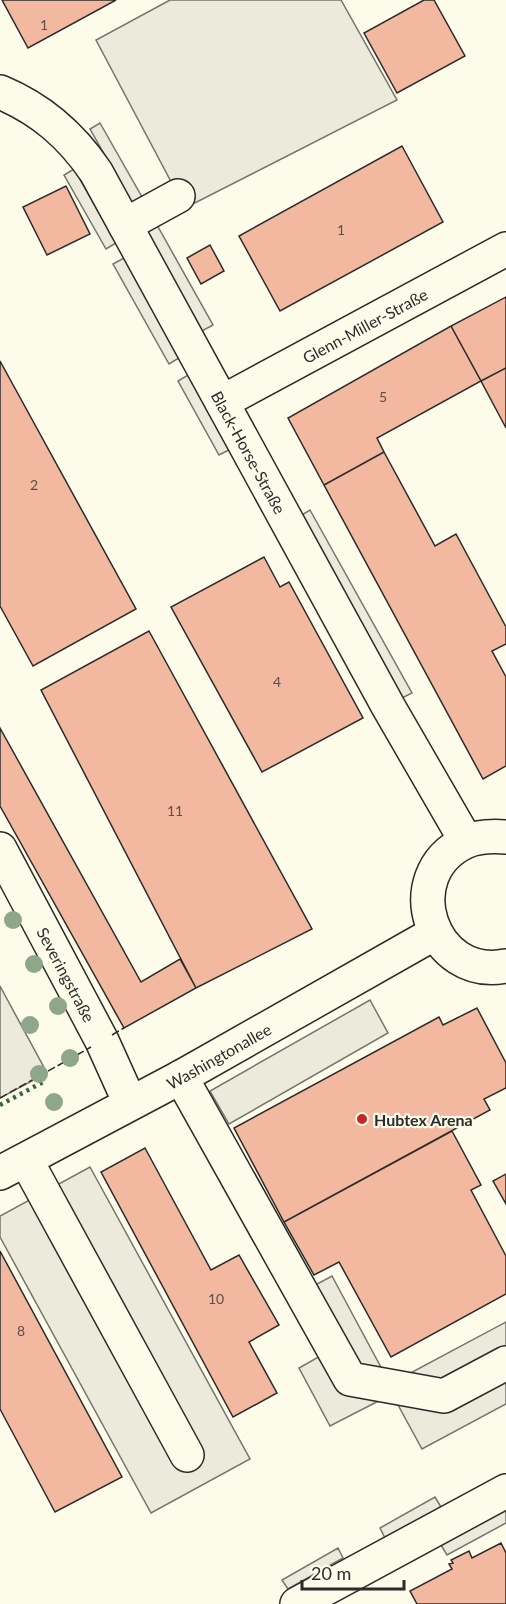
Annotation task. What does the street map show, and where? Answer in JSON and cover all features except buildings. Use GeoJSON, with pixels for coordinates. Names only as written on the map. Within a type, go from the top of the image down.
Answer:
{"type":"FeatureCollection","features":[{"type":"Feature","properties":{"kind":"street","name":"Black-Horse-Straße"},"geometry":{"type":"LineString","coordinates":[[0,92],[44,115],[66,134],[90,163],[388,706],[466,841]]}},
{"type":"Feature","properties":{"kind":"street"},"geometry":{"type":"LineString","coordinates":[[125,225],[178,196]]}},
{"type":"Feature","properties":{"kind":"street","name":"Glenn-Miller-Straße"},"geometry":{"type":"LineString","coordinates":[[222,402],[506,249]]}},
{"type":"Feature","properties":{"kind":"street"},"geometry":{"type":"LineString","coordinates":[[506,837],[486,836],[466,841],[451,850],[438,864],[430,880],[427,898],[428,916],[435,933],[447,949],[464,961],[483,966],[506,966]]}},
{"type":"Feature","properties":{"kind":"street","name":"Severingstraße"},"geometry":{"type":"LineString","coordinates":[[0,849],[102,1041],[130,1103]]}},
{"type":"Feature","properties":{"kind":"street","name":"Washingtonallee"},"geometry":{"type":"LineString","coordinates":[[13,1166],[181,1077],[435,933]]}},
{"type":"Feature","properties":{"kind":"street"},"geometry":{"type":"LineString","coordinates":[[181,1077],[350,1379],[444,1396],[506,1363]]}},
{"type":"Feature","properties":{"kind":"street"},"geometry":{"type":"LineString","coordinates":[[13,1166],[187,1455]]}},
{"type":"Feature","properties":{"kind":"street"},"geometry":{"type":"LineString","coordinates":[[297,1604],[506,1491]]}},
{"type":"Feature","properties":{"kind":"shaded area"},"geometry":{"type":"Polygon","coordinates":[[[170,0],[341,0],[397,100],[185,208],[96,40],[170,0]]]}},
{"type":"Feature","properties":{"kind":"shaded area"},"geometry":{"type":"Polygon","coordinates":[[[100,123],[142,197],[132,203],[90,129],[100,123]]]}},
{"type":"Feature","properties":{"kind":"shaded area"},"geometry":{"type":"Polygon","coordinates":[[[74,169],[116,243],[106,249],[64,175],[74,169]]]}},
{"type":"Feature","properties":{"kind":"shaded area"},"geometry":{"type":"Polygon","coordinates":[[[157,225],[213,325],[202,331],[146,231],[157,225]]]}},
{"type":"Feature","properties":{"kind":"shaded area"},"geometry":{"type":"Polygon","coordinates":[[[124,258],[179,358],[169,364],[113,264],[124,258]]]}},
{"type":"Feature","properties":{"kind":"shaded area"},"geometry":{"type":"Polygon","coordinates":[[[188,375],[229,450],[219,455],[178,381],[188,375]]]}},
{"type":"Feature","properties":{"kind":"shaded area"},"geometry":{"type":"Polygon","coordinates":[[[310,510],[412,693],[402,698],[300,516],[310,510]]]}},
{"type":"Feature","properties":{"kind":"shaded area"},"geometry":{"type":"Polygon","coordinates":[[[0,986],[47,1073],[0,1098],[0,986]]]}},
{"type":"Feature","properties":{"kind":"shaded area"},"geometry":{"type":"Polygon","coordinates":[[[370,1000],[388,1033],[229,1124],[210,1091],[370,1000]]]}},
{"type":"Feature","properties":{"kind":"shaded area"},"geometry":{"type":"Polygon","coordinates":[[[90,1167],[250,1459],[151,1513],[0,1237],[0,1216],[90,1167]]]}},
{"type":"Feature","properties":{"kind":"shaded area"},"geometry":{"type":"Polygon","coordinates":[[[332,1276],[390,1384],[506,1322],[506,1404],[422,1449],[392,1394],[330,1426],[299,1368],[322,1355],[291,1298],[332,1276]]]}},
{"type":"Feature","properties":{"kind":"shaded area"},"geometry":{"type":"Polygon","coordinates":[[[435,1497],[441,1507],[385,1538],[380,1528],[435,1497]]]}},
{"type":"Feature","properties":{"kind":"shaded area"},"geometry":{"type":"Polygon","coordinates":[[[506,1509],[506,1523],[447,1555],[441,1545],[506,1509]]]}},
{"type":"Feature","properties":{"kind":"shaded area"},"geometry":{"type":"Polygon","coordinates":[[[338,1548],[343,1558],[288,1589],[282,1580],[338,1548]]]}},
{"type":"Feature","properties":{"kind":"hedge"},"geometry":{"type":"LineString","coordinates":[[0,1105],[45,1081]]}},
{"type":"Feature","properties":{"kind":"fence"},"geometry":{"type":"LineString","coordinates":[[112,1035],[124,1028]]}},
{"type":"Feature","properties":{"kind":"fence"},"geometry":{"type":"LineString","coordinates":[[0,1098],[91,1047]]}},
{"type":"Feature","properties":{"kind":"place","name":"Hubtex Arena"},"geometry":{"type":"Point","coordinates":[362,1119]}}]}
